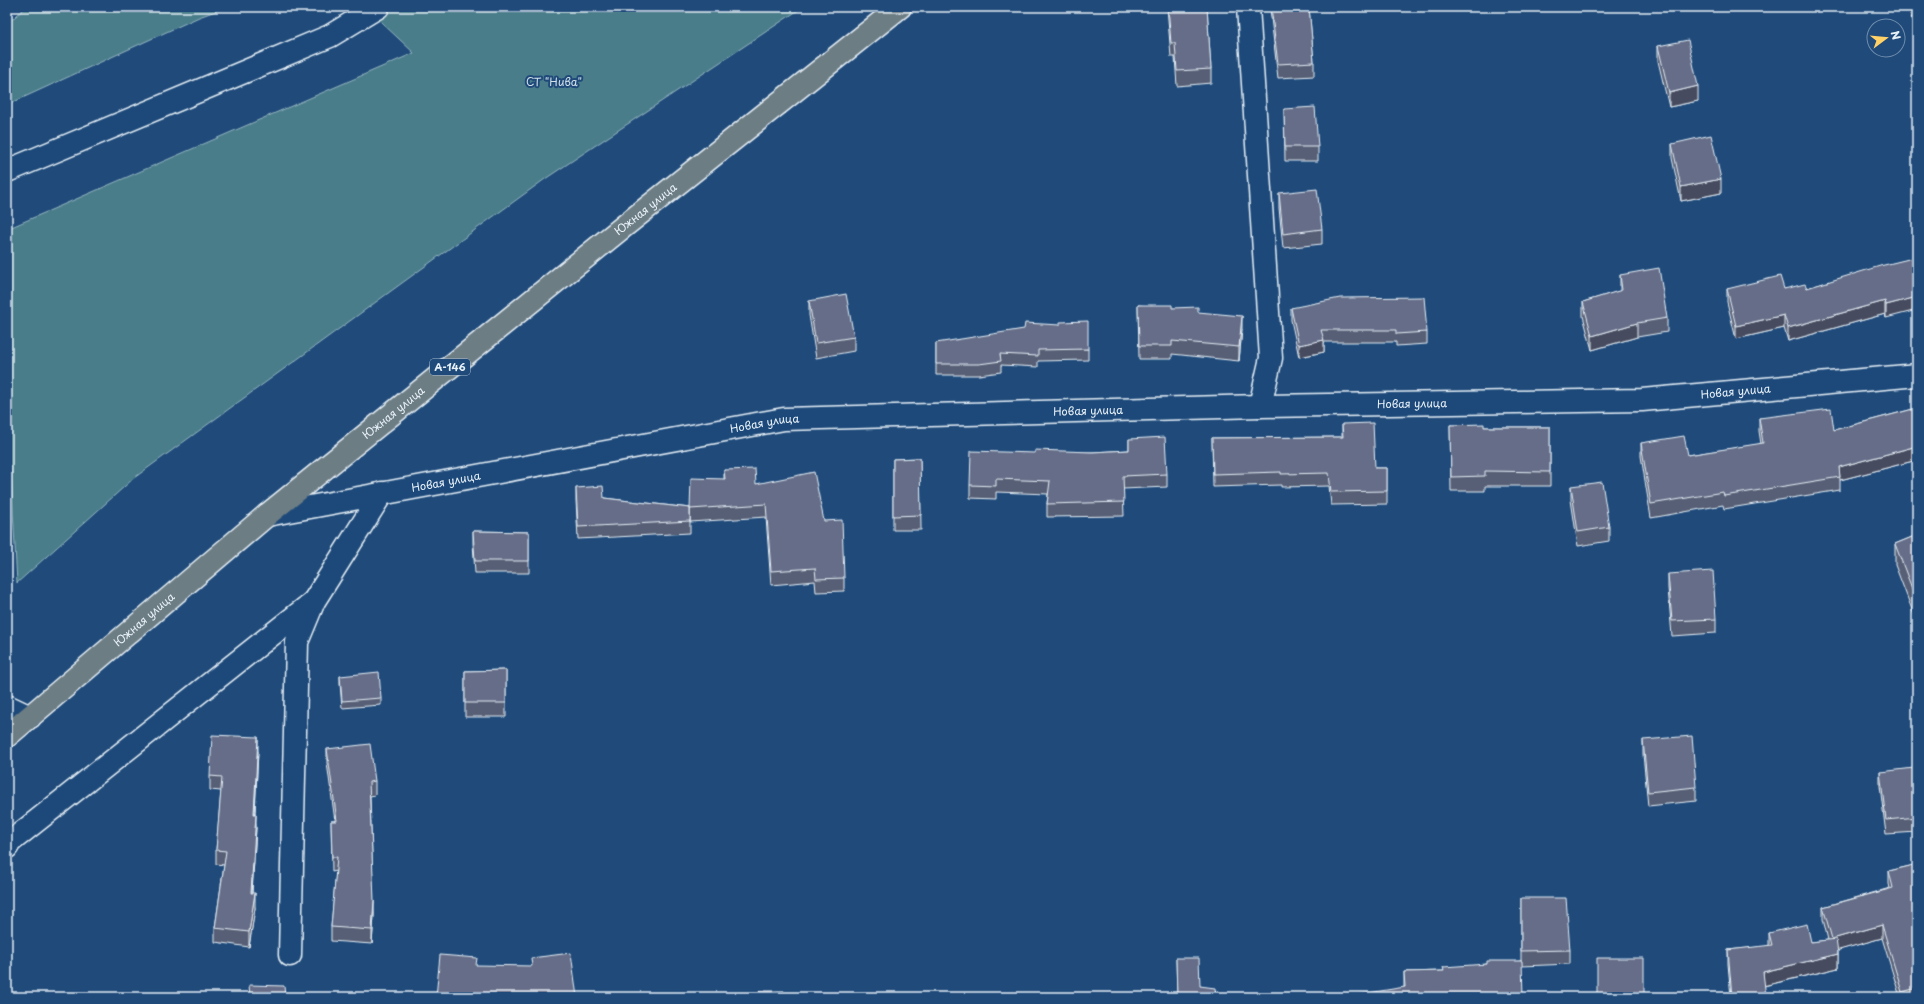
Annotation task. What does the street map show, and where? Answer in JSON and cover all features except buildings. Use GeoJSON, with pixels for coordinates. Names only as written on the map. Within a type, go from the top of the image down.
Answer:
{"type":"FeatureCollection","features":[{"type":"Feature","properties":{"kind":"highway","name":"Южная улица"},"geometry":{"type":"LineString","coordinates":[[7,736],[267,515],[623,226],[900,7]]}},
{"type":"Feature","properties":{"kind":"street"},"geometry":{"type":"LineString","coordinates":[[7,172],[330,36],[378,7]]}},
{"type":"Feature","properties":{"kind":"street"},"geometry":{"type":"LineString","coordinates":[[1248,7],[1271,358],[1260,406]]}},
{"type":"Feature","properties":{"kind":"street","name":"Новая улица"},"geometry":{"type":"LineString","coordinates":[[267,515],[784,418],[1260,406],[1642,400],[1917,375]]}},
{"type":"Feature","properties":{"kind":"street"},"geometry":{"type":"LineString","coordinates":[[290,955],[297,642],[314,601],[382,493]]}},
{"type":"Feature","properties":{"kind":"street"},"geometry":{"type":"LineString","coordinates":[[7,846],[10,842],[314,601]]}},
{"type":"Feature","properties":{"kind":"street"},"geometry":{"type":"LineString","coordinates":[[7,706],[30,717]]}},
{"type":"Feature","properties":{"kind":"green space"},"geometry":{"type":"Polygon","coordinates":[[[26,7],[227,7],[199,17],[7,105],[7,24],[26,7]]]}},
{"type":"Feature","properties":{"kind":"green space","name":"СТ \"Нива\""},"geometry":{"type":"Polygon","coordinates":[[[365,7],[803,7],[545,179],[134,478],[17,583],[11,473],[7,464],[7,229],[414,53],[365,7]]]}}]}
